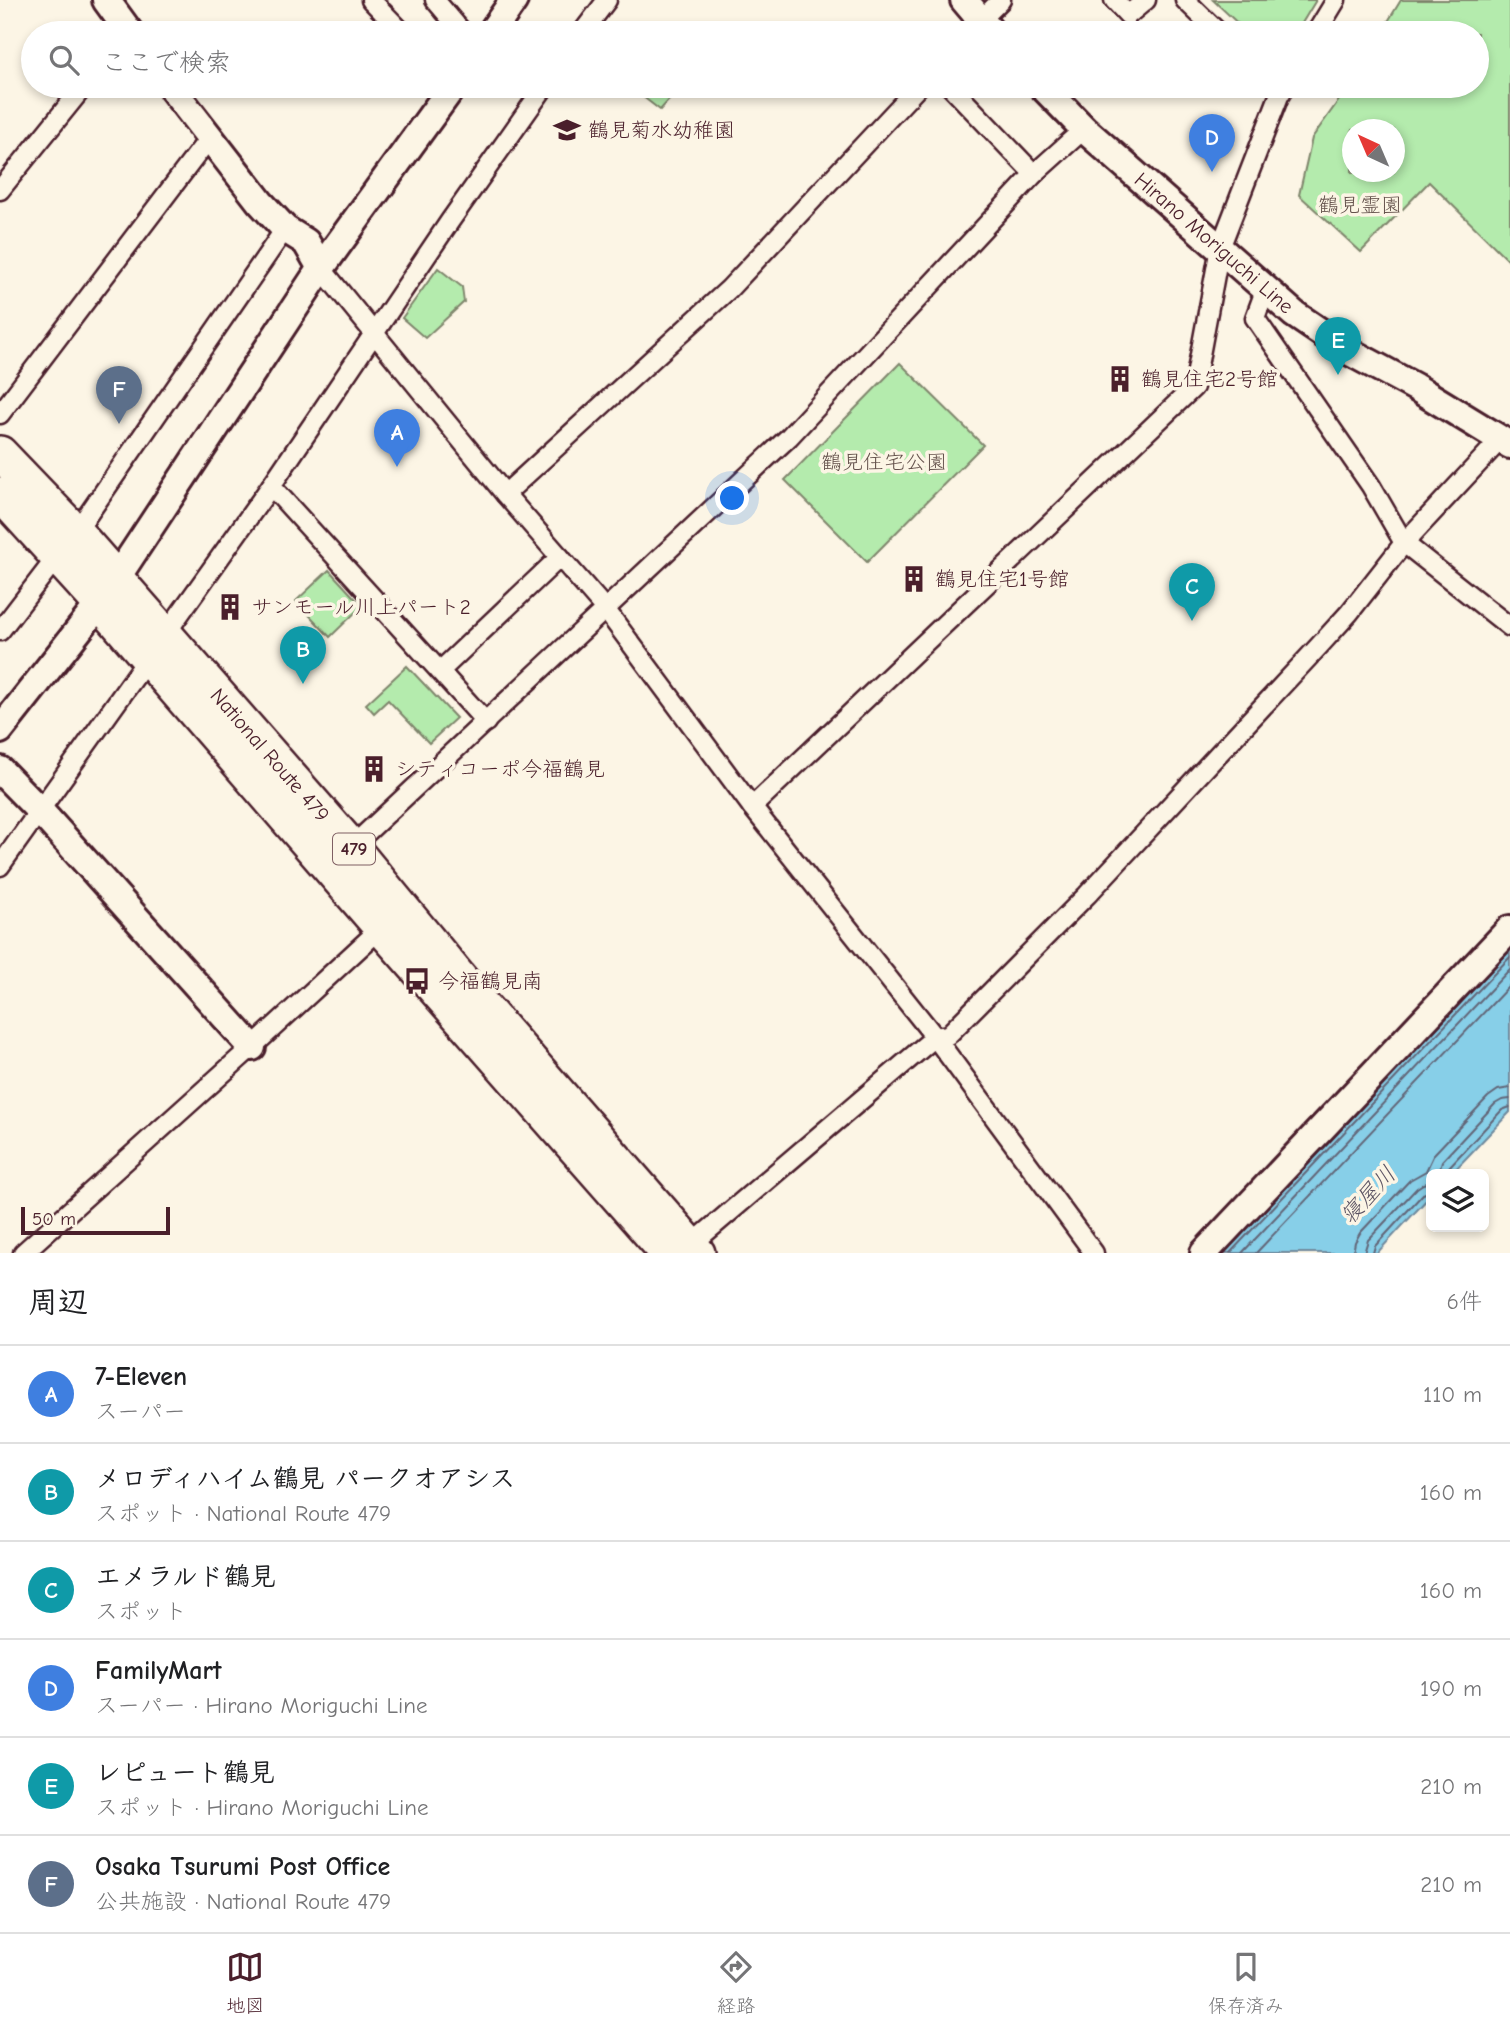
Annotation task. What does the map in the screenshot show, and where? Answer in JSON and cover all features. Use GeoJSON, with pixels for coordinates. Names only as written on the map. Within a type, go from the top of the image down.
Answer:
{"type":"FeatureCollection","features":[{"type":"Feature","properties":{"kind":"highway","name":"National Route 479"},"geometry":{"type":"LineString","coordinates":[[0,453],[66,544],[341,858],[483,1006],[685,1250]]}},
{"type":"Feature","properties":{"kind":"highway","name":"National Route 479"},"geometry":{"type":"LineString","coordinates":[[0,494],[66,544]]}},
{"type":"Feature","properties":{"kind":"highway","name":"National Route 479"},"geometry":{"type":"LineString","coordinates":[[341,858],[381,928],[685,1250]]}},
{"type":"Feature","properties":{"kind":"street"},"geometry":{"type":"LineString","coordinates":[[370,0],[391,21]]}},
{"type":"Feature","properties":{"kind":"street"},"geometry":{"type":"LineString","coordinates":[[435,0],[453,21]]}},
{"type":"Feature","properties":{"kind":"street"},"geometry":{"type":"LineString","coordinates":[[499,21],[514,0]]}},
{"type":"Feature","properties":{"kind":"street"},"geometry":{"type":"LineString","coordinates":[[591,21],[607,0]]}},
{"type":"Feature","properties":{"kind":"street"},"geometry":{"type":"LineString","coordinates":[[977,21],[1001,0]]}},
{"type":"Feature","properties":{"kind":"street"},"geometry":{"type":"LineString","coordinates":[[1114,0],[1128,15],[1146,0]]}},
{"type":"Feature","properties":{"kind":"street"},"geometry":{"type":"LineString","coordinates":[[1185,0],[1207,21]]}},
{"type":"Feature","properties":{"kind":"street"},"geometry":{"type":"LineString","coordinates":[[1323,21],[1336,0]]}},
{"type":"Feature","properties":{"kind":"street"},"geometry":{"type":"LineString","coordinates":[[110,1],[122,21]]}},
{"type":"Feature","properties":{"kind":"street"},"geometry":{"type":"LineString","coordinates":[[0,190],[74,98]]}},
{"type":"Feature","properties":{"kind":"street"},"geometry":{"type":"LineString","coordinates":[[179,98],[260,202],[285,229],[306,243],[321,268],[505,494],[606,610],[752,807],[935,1037],[1094,1253]]}},
{"type":"Feature","properties":{"kind":"street"},"geometry":{"type":"LineString","coordinates":[[0,730],[107,591],[321,268],[444,98]]}},
{"type":"Feature","properties":{"kind":"street"},"geometry":{"type":"LineString","coordinates":[[0,866],[271,486],[537,98]]}},
{"type":"Feature","properties":{"kind":"street"},"geometry":{"type":"LineString","coordinates":[[505,494],[729,289],[908,98]]}},
{"type":"Feature","properties":{"kind":"street"},"geometry":{"type":"LineString","coordinates":[[961,98],[1034,174]]}},
{"type":"Feature","properties":{"kind":"street","name":"Hirano Moriguchi Line"},"geometry":{"type":"LineString","coordinates":[[1053,98],[1083,129],[1294,314],[1350,352],[1415,387],[1505,443]]}},
{"type":"Feature","properties":{"kind":"street"},"geometry":{"type":"LineString","coordinates":[[752,807],[1194,387],[1220,248],[1275,98]]}},
{"type":"Feature","properties":{"kind":"street"},"geometry":{"type":"LineString","coordinates":[[341,858],[789,437],[1034,174],[1083,129]]}},
{"type":"Feature","properties":{"kind":"street"},"geometry":{"type":"LineString","coordinates":[[0,414],[210,137]]}},
{"type":"Feature","properties":{"kind":"street"},"geometry":{"type":"LineString","coordinates":[[0,631],[66,544],[285,229]]}},
{"type":"Feature","properties":{"kind":"street"},"geometry":{"type":"LineString","coordinates":[[1266,288],[1255,318],[1371,486],[1404,543],[1510,627]]}},
{"type":"Feature","properties":{"kind":"street"},"geometry":{"type":"LineString","coordinates":[[685,1250],[935,1037],[948,1035],[1087,895],[1349,613],[1404,543],[1505,443]]}},
{"type":"Feature","properties":{"kind":"street"},"geometry":{"type":"LineString","coordinates":[[271,486],[486,722]]}},
{"type":"Feature","properties":{"kind":"street"},"geometry":{"type":"LineString","coordinates":[[440,671],[560,557]]}},
{"type":"Feature","properties":{"kind":"street"},"geometry":{"type":"LineString","coordinates":[[0,770],[252,1047]]}},
{"type":"Feature","properties":{"kind":"street"},"geometry":{"type":"LineString","coordinates":[[23,1253],[381,928]]}},
{"type":"Feature","properties":{"kind":"street"},"geometry":{"type":"LineString","coordinates":[[1205,1253],[1510,929]]}},
{"type":"Feature","properties":{"kind":"green space"},"geometry":{"type":"Polygon","coordinates":[[[1213,0],[1316,0],[1303,21],[1235,21],[1213,0]]]}},
{"type":"Feature","properties":{"kind":"green space","name":"鶴見霊園"},"geometry":{"type":"Polygon","coordinates":[[[1401,0],[1510,0],[1510,262],[1429,182],[1361,252],[1299,195],[1312,138],[1340,98],[1489,98],[1489,21],[1388,21],[1401,0]]]}},
{"type":"Feature","properties":{"kind":"green space"},"geometry":{"type":"Polygon","coordinates":[[[644,98],[671,98],[660,110],[644,98]]]}},
{"type":"Feature","properties":{"kind":"green space"},"geometry":{"type":"Polygon","coordinates":[[[438,268],[462,287],[464,302],[425,338],[402,318],[438,268]]]}},
{"type":"Feature","properties":{"kind":"green space","name":"鶴見住宅公園"},"geometry":{"type":"Polygon","coordinates":[[[900,363],[983,445],[867,562],[785,480],[900,363]]]}},
{"type":"Feature","properties":{"kind":"green space"},"geometry":{"type":"Polygon","coordinates":[[[329,570],[362,606],[330,637],[296,601],[329,570]]]}},
{"type":"Feature","properties":{"kind":"green space"},"geometry":{"type":"Polygon","coordinates":[[[407,666],[456,718],[429,743],[388,700],[374,713],[366,704],[407,666]]]}},
{"type":"Feature","properties":{"kind":"water","name":"寝屋川"},"geometry":{"type":"Polygon","coordinates":[[[1510,946],[1510,1112],[1456,1169],[1426,1169],[1426,1200],[1377,1253],[1220,1253],[1510,946]]]}},
{"type":"Feature","properties":{"kind":"place","name":"鶴見菊水幼稚園"},"geometry":{"type":"Point","coordinates":[567,130]}},
{"type":"Feature","properties":{"kind":"place","name":"FamilyMart"},"geometry":{"type":"Point","coordinates":[1212,172]}},
{"type":"Feature","properties":{"kind":"place","name":"レピュート鶴見"},"geometry":{"type":"Point","coordinates":[1338,375]}},
{"type":"Feature","properties":{"kind":"place","name":"鶴見住宅2号館"},"geometry":{"type":"Point","coordinates":[1120,379]}},
{"type":"Feature","properties":{"kind":"place","name":"Osaka Tsurumi Post Office"},"geometry":{"type":"Point","coordinates":[119,424]}},
{"type":"Feature","properties":{"kind":"place","name":"7-Eleven"},"geometry":{"type":"Point","coordinates":[397,467]}},
{"type":"Feature","properties":{"kind":"place","name":"鶴見住宅1号館"},"geometry":{"type":"Point","coordinates":[914,579]}},
{"type":"Feature","properties":{"kind":"place","name":"サンモール川上パート2"},"geometry":{"type":"Point","coordinates":[230,607]}},
{"type":"Feature","properties":{"kind":"place","name":"エメラルド鶴見"},"geometry":{"type":"Point","coordinates":[1192,621]}},
{"type":"Feature","properties":{"kind":"place","name":"メロディハイム鶴見 パークオアシス"},"geometry":{"type":"Point","coordinates":[303,684]}},
{"type":"Feature","properties":{"kind":"place","name":"シティコーポ今福鶴見"},"geometry":{"type":"Point","coordinates":[374,769]}},
{"type":"Feature","properties":{"kind":"place","name":"今福鶴見南"},"geometry":{"type":"Point","coordinates":[417,981]}}]}
